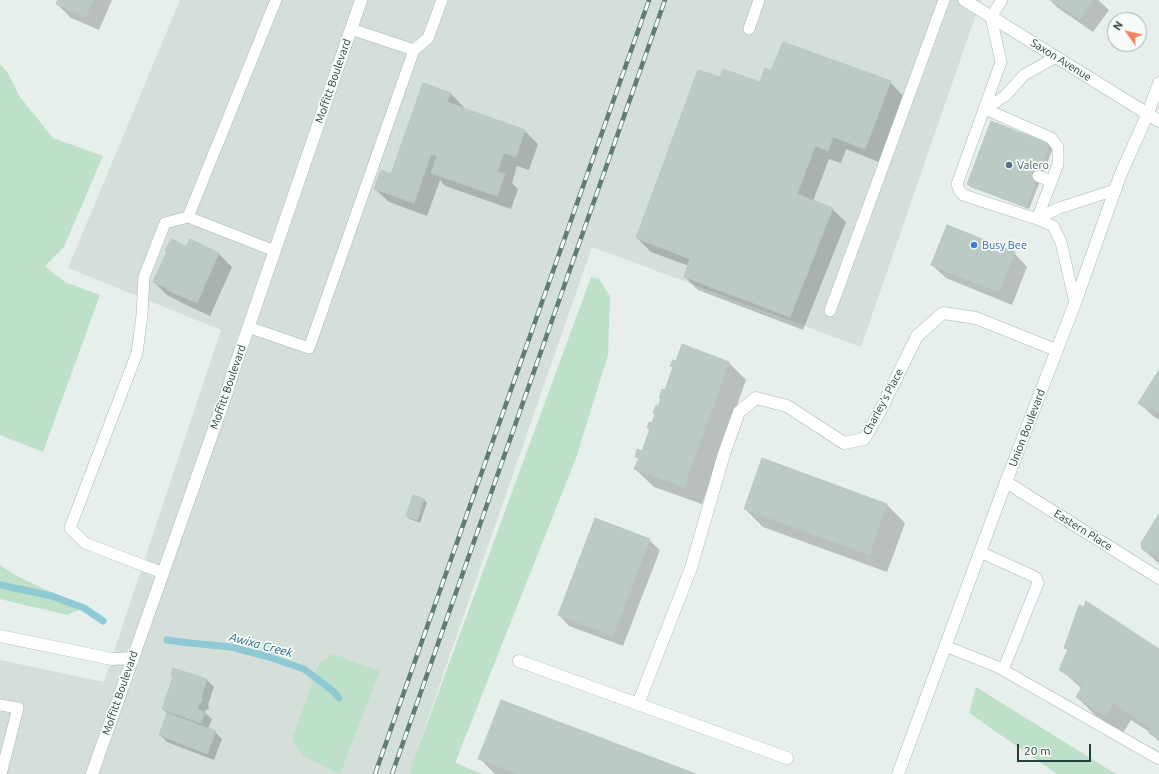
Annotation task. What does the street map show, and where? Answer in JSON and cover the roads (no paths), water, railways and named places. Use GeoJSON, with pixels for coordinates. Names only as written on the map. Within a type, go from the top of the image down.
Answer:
{"type":"FeatureCollection","features":[{"type":"Feature","properties":{"kind":"street","name":"Moffitt Boulevard"},"geometry":{"type":"LineString","coordinates":[[92,774],[227,392],[361,0]]}},
{"type":"Feature","properties":{"kind":"street","name":"Saxon Avenue"},"geometry":{"type":"LineString","coordinates":[[964,0],[1159,121]]}},
{"type":"Feature","properties":{"kind":"street","name":"Union Boulevard"},"geometry":{"type":"LineString","coordinates":[[898,774],[1006,482],[1075,303],[1120,176],[1148,113],[1159,83]]}},
{"type":"Feature","properties":{"kind":"street","name":"Charley's Place"},"geometry":{"type":"LineString","coordinates":[[638,704],[691,568],[724,454],[739,412],[756,398],[787,406],[844,443],[864,440],[917,336],[943,313],[976,318],[1056,350]]}},
{"type":"Feature","properties":{"kind":"street","name":"Eastern Place"},"geometry":{"type":"LineString","coordinates":[[1006,482],[1159,578]]}},
{"type":"Feature","properties":{"kind":"street"},"geometry":{"type":"LineString","coordinates":[[0,636],[112,659],[132,658]]}},
{"type":"Feature","properties":{"kind":"street"},"geometry":{"type":"LineString","coordinates":[[519,661],[787,758]]}},
{"type":"Feature","properties":{"kind":"lane"},"geometry":{"type":"LineString","coordinates":[[188,217],[276,0]]}},
{"type":"Feature","properties":{"kind":"lane"},"geometry":{"type":"LineString","coordinates":[[248,327],[309,348],[414,50],[428,38],[442,0]]}},
{"type":"Feature","properties":{"kind":"lane"},"geometry":{"type":"LineString","coordinates":[[748,29],[760,0]]}},
{"type":"Feature","properties":{"kind":"lane"},"geometry":{"type":"LineString","coordinates":[[830,311],[944,0]]}},
{"type":"Feature","properties":{"kind":"lane"},"geometry":{"type":"LineString","coordinates":[[1002,0],[991,17],[1001,62],[985,109],[974,153],[957,184],[959,190],[963,194],[1037,219],[1053,226],[1061,242],[1075,303]]}},
{"type":"Feature","properties":{"kind":"lane"},"geometry":{"type":"LineString","coordinates":[[352,29],[414,50]]}},
{"type":"Feature","properties":{"kind":"lane"},"geometry":{"type":"LineString","coordinates":[[985,109],[1005,96],[1024,75],[1056,57]]}},
{"type":"Feature","properties":{"kind":"lane"},"geometry":{"type":"LineString","coordinates":[[985,109],[1051,138],[1058,147],[1058,164],[1037,219]]}},
{"type":"Feature","properties":{"kind":"lane"},"geometry":{"type":"LineString","coordinates":[[1038,176],[1051,181]]}},
{"type":"Feature","properties":{"kind":"lane"},"geometry":{"type":"LineString","coordinates":[[1037,219],[1059,208],[1115,190]]}},
{"type":"Feature","properties":{"kind":"lane"},"geometry":{"type":"LineString","coordinates":[[163,573],[85,543],[70,528],[137,353],[142,315],[144,277],[166,223],[188,217],[275,251]]}},
{"type":"Feature","properties":{"kind":"lane"},"geometry":{"type":"LineString","coordinates":[[980,552],[1033,576],[1036,578],[1038,583],[1003,670]]}},
{"type":"Feature","properties":{"kind":"lane"},"geometry":{"type":"LineString","coordinates":[[945,646],[998,667],[1159,759]]}},
{"type":"Feature","properties":{"kind":"lane"},"geometry":{"type":"LineString","coordinates":[[0,705],[18,708],[1,774]]}},
{"type":"Feature","properties":{"kind":"waterway","name":"Awixa Creek"},"geometry":{"type":"LineString","coordinates":[[0,585],[52,596],[84,608],[103,621]]}},
{"type":"Feature","properties":{"kind":"waterway","name":"Awixa Creek"},"geometry":{"type":"LineString","coordinates":[[167,640],[231,647],[269,657],[304,669],[333,691],[339,698]]}},
{"type":"Feature","properties":{"kind":"railway"},"geometry":{"type":"LineString","coordinates":[[375,774],[649,0]]}},
{"type":"Feature","properties":{"kind":"railway"},"geometry":{"type":"LineString","coordinates":[[392,774],[665,0]]}},
{"type":"Feature","properties":{"kind":"place","name":"Valero"},"geometry":{"type":"Point","coordinates":[1009,165]}},
{"type":"Feature","properties":{"kind":"place","name":"Busy Bee"},"geometry":{"type":"Point","coordinates":[974,245]}}]}
